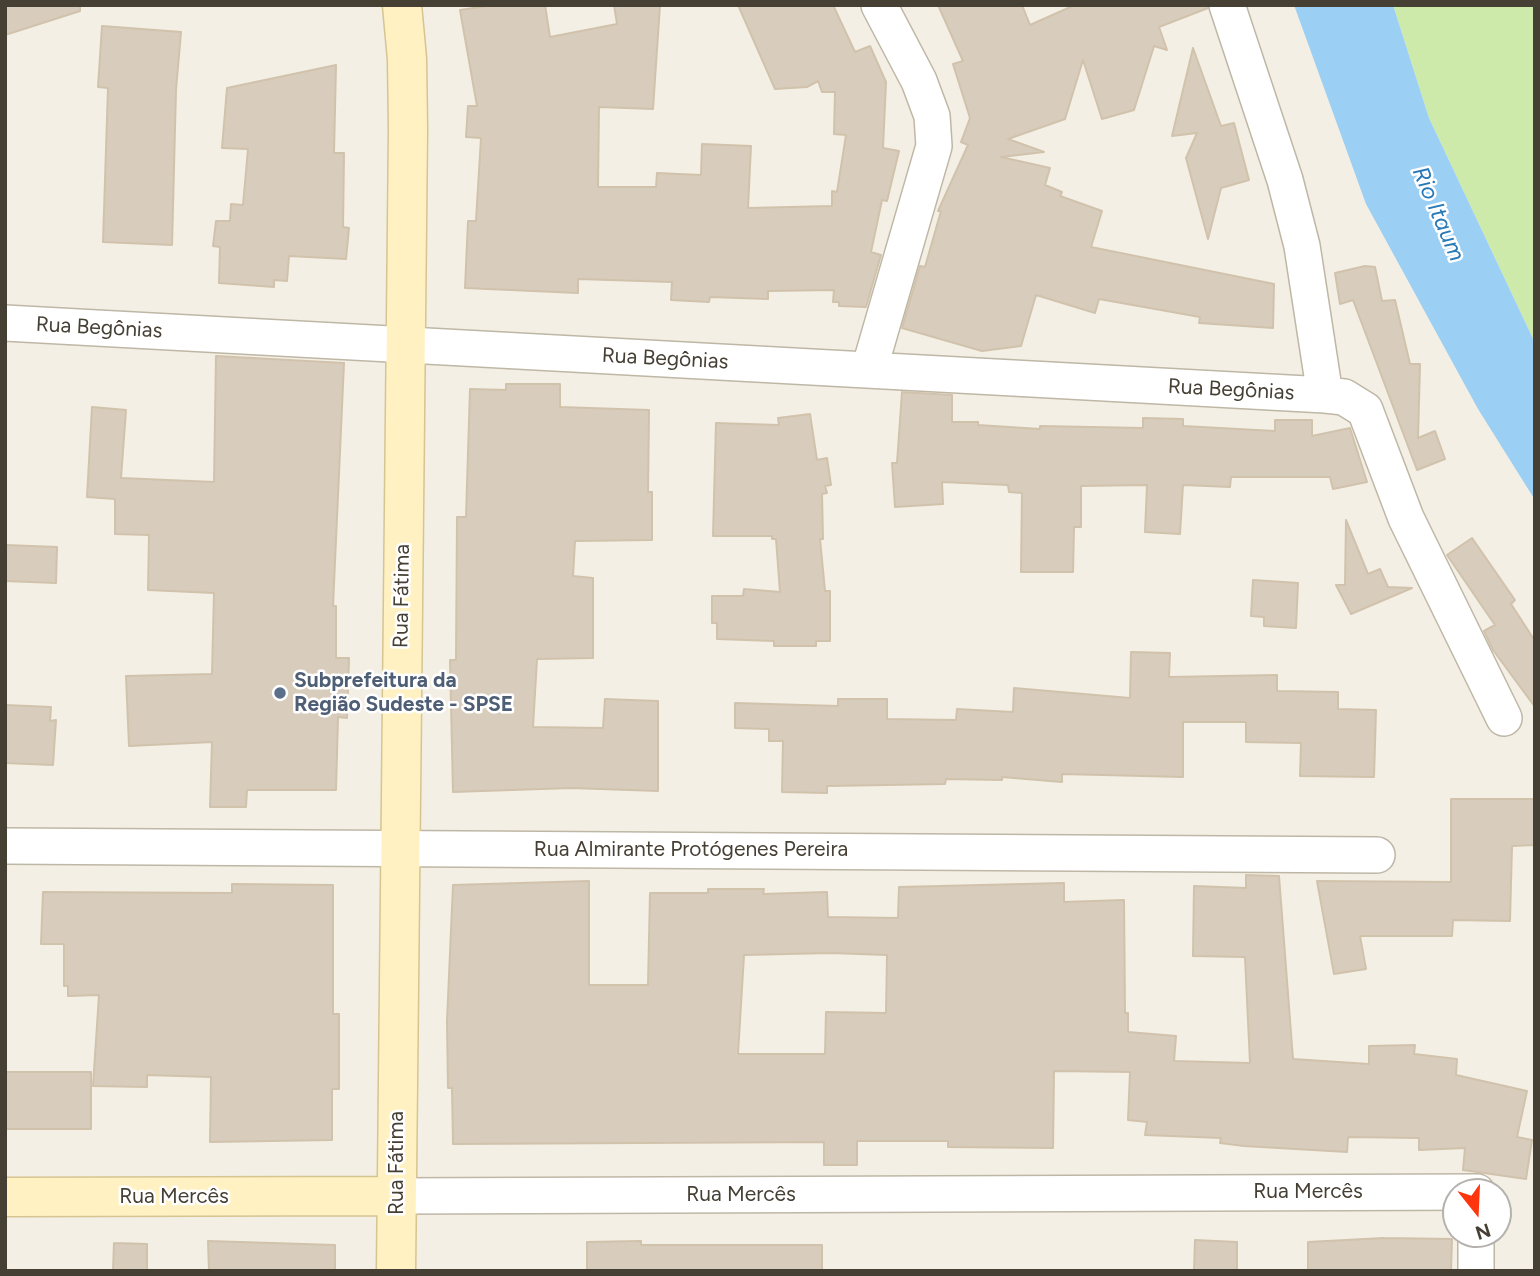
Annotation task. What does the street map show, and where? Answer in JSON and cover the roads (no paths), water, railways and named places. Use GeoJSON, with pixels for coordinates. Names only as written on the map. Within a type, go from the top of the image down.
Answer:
{"type":"FeatureCollection","features":[{"type":"Feature","properties":{"kind":"main road","name":"Rua Fátima"},"geometry":{"type":"LineString","coordinates":[[396,1271],[408,129],[407,58],[402,5]]}},
{"type":"Feature","properties":{"kind":"main road","name":"Rua Mercês"},"geometry":{"type":"LineString","coordinates":[[5,1197],[396,1196]]}},
{"type":"Feature","properties":{"kind":"street"},"geometry":{"type":"LineString","coordinates":[[869,370],[934,146],[932,116],[879,5]]}},
{"type":"Feature","properties":{"kind":"street"},"geometry":{"type":"LineString","coordinates":[[1227,5],[1285,180],[1303,246],[1325,395]]}},
{"type":"Feature","properties":{"kind":"street","name":"Rua Begônias"},"geometry":{"type":"LineString","coordinates":[[5,323],[1344,397],[1365,410],[1406,518],[1504,718]]}},
{"type":"Feature","properties":{"kind":"street","name":"Rua Almirante Protógenes Pereira"},"geometry":{"type":"LineString","coordinates":[[5,846],[1377,855]]}},
{"type":"Feature","properties":{"kind":"street","name":"Rua Mercês"},"geometry":{"type":"LineString","coordinates":[[396,1196],[1442,1192]]}},
{"type":"Feature","properties":{"kind":"street"},"geometry":{"type":"LineString","coordinates":[[1476,1248],[1476,1271]]}},
{"type":"Feature","properties":{"kind":"water","name":"Rio Itaum"},"geometry":{"type":"Polygon","coordinates":[[[1294,5],[1393,5],[1429,118],[1535,343],[1535,500],[1478,409],[1366,204],[1294,5]]]}},
{"type":"Feature","properties":{"kind":"place","name":"Subprefeitura da Região Sudeste - SPSE"},"geometry":{"type":"Point","coordinates":[280,693]}}]}
